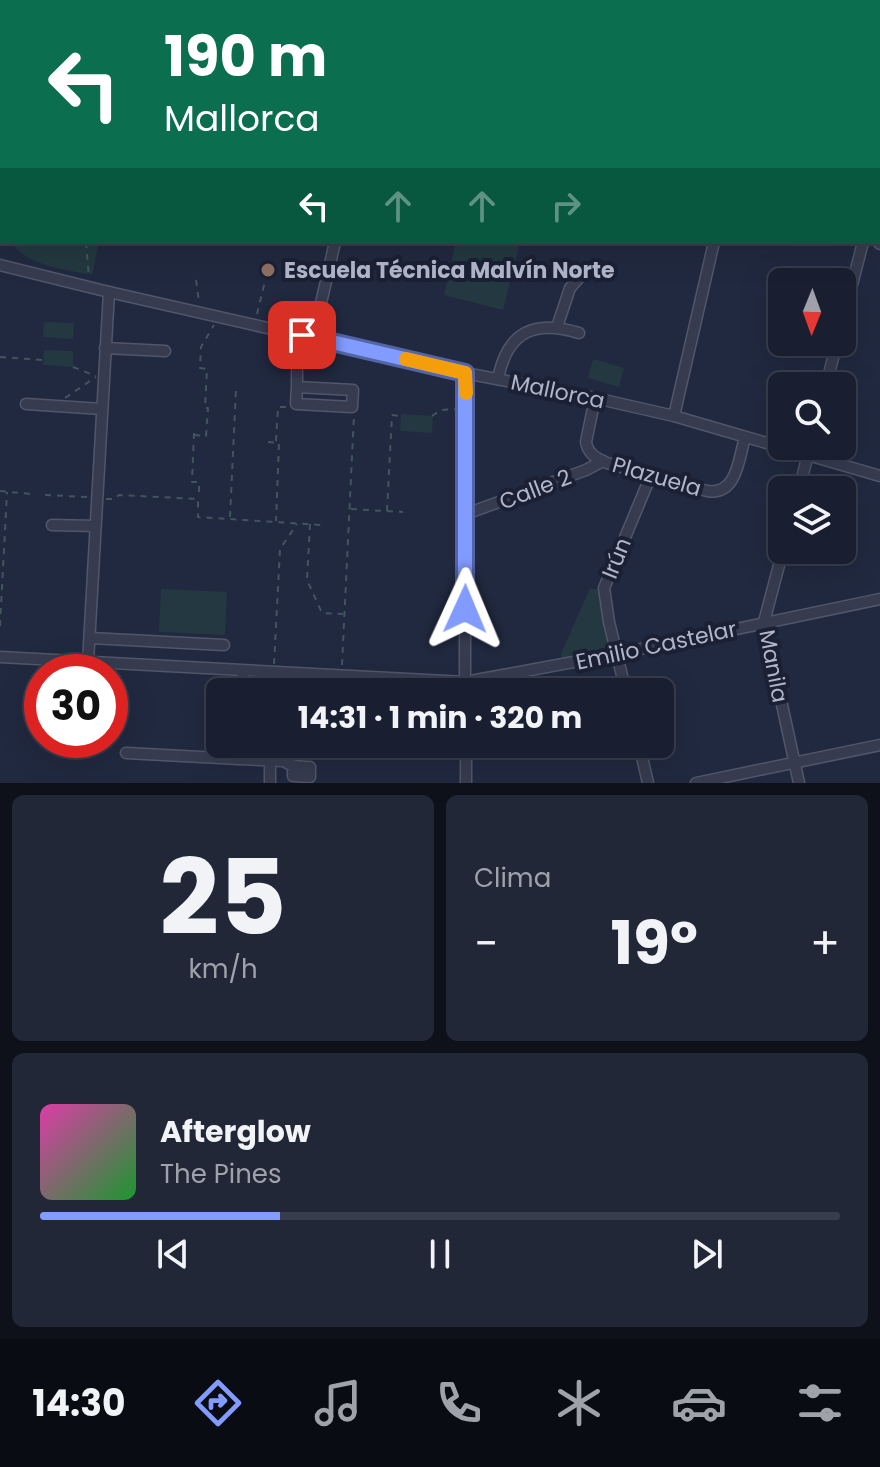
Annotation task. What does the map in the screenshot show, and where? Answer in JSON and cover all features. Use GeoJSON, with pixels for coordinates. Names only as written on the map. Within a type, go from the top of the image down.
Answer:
{"type":"FeatureCollection","features":[{"type":"Feature","properties":{"kind":"street"},"geometry":{"type":"LineString","coordinates":[[297,387],[353,390],[352,407],[296,404],[297,346],[307,337],[334,244]]}},
{"type":"Feature","properties":{"kind":"street"},"geometry":{"type":"LineString","coordinates":[[674,416],[714,244]]}},
{"type":"Feature","properties":{"kind":"street"},"geometry":{"type":"LineString","coordinates":[[856,269],[862,244]]}},
{"type":"Feature","properties":{"kind":"street","name":"Mallorca"},"geometry":{"type":"LineString","coordinates":[[0,265],[465,373],[674,416],[768,442]]}},
{"type":"Feature","properties":{"kind":"street"},"geometry":{"type":"LineString","coordinates":[[557,327],[570,288],[580,277],[582,268]]}},
{"type":"Feature","properties":{"kind":"street"},"geometry":{"type":"LineString","coordinates":[[89,654],[102,409],[100,374],[109,292]]}},
{"type":"Feature","properties":{"kind":"street"},"geometry":{"type":"LineString","coordinates":[[498,379],[504,355],[518,338],[547,326],[579,333]]}},
{"type":"Feature","properties":{"kind":"street"},"geometry":{"type":"LineString","coordinates":[[105,348],[165,351]]}},
{"type":"Feature","properties":{"kind":"street"},"geometry":{"type":"LineString","coordinates":[[465,373],[465,678]]}},
{"type":"Feature","properties":{"kind":"street","name":"Plazuela"},"geometry":{"type":"LineString","coordinates":[[595,398],[586,442],[590,452],[603,461],[707,491],[727,488],[734,476],[745,437]]}},
{"type":"Feature","properties":{"kind":"street"},"geometry":{"type":"LineString","coordinates":[[26,404],[102,409]]}},
{"type":"Feature","properties":{"kind":"street","name":"Mallorca"},"geometry":{"type":"LineString","coordinates":[[835,460],[880,476]]}},
{"type":"Feature","properties":{"kind":"street","name":"Calle 2"},"geometry":{"type":"LineString","coordinates":[[466,514],[559,481],[603,461]]}},
{"type":"Feature","properties":{"kind":"street","name":"Irún"},"geometry":{"type":"LineString","coordinates":[[623,678],[604,588],[651,475]]}},
{"type":"Feature","properties":{"kind":"street"},"geometry":{"type":"LineString","coordinates":[[52,525],[95,526]]}},
{"type":"Feature","properties":{"kind":"street","name":"Manila"},"geometry":{"type":"LineString","coordinates":[[779,564],[764,622],[799,783]]}},
{"type":"Feature","properties":{"kind":"street","name":"Emilio Castelar"},"geometry":{"type":"LineString","coordinates":[[506,678],[880,599]]}},
{"type":"Feature","properties":{"kind":"street"},"geometry":{"type":"LineString","coordinates":[[90,638],[224,645]]}},
{"type":"Feature","properties":{"kind":"street","name":"Emilio Castelar"},"geometry":{"type":"LineString","coordinates":[[0,657],[24,658]]}},
{"type":"Feature","properties":{"kind":"street","name":"Emilio Castelar"},"geometry":{"type":"LineString","coordinates":[[128,664],[364,678]]}},
{"type":"Feature","properties":{"kind":"street"},"geometry":{"type":"LineString","coordinates":[[243,671],[243,678]]}},
{"type":"Feature","properties":{"kind":"street"},"geometry":{"type":"LineString","coordinates":[[696,783],[880,745]]}},
{"type":"Feature","properties":{"kind":"street"},"geometry":{"type":"LineString","coordinates":[[128,753],[289,764]]}},
{"type":"Feature","properties":{"kind":"street"},"geometry":{"type":"LineString","coordinates":[[466,758],[466,783]]}},
{"type":"Feature","properties":{"kind":"street"},"geometry":{"type":"LineString","coordinates":[[642,758],[648,783]]}},
{"type":"Feature","properties":{"kind":"street"},"geometry":{"type":"LineString","coordinates":[[270,761],[270,783]]}},
{"type":"Feature","properties":{"kind":"path"},"geometry":{"type":"LineString","coordinates":[[86,244],[89,287]]}},
{"type":"Feature","properties":{"kind":"path"},"geometry":{"type":"LineString","coordinates":[[255,325],[269,265]]}},
{"type":"Feature","properties":{"kind":"path"},"geometry":{"type":"LineString","coordinates":[[196,280],[200,313]]}},
{"type":"Feature","properties":{"kind":"path"},"geometry":{"type":"LineString","coordinates":[[218,317],[201,347],[200,368],[207,369],[205,408],[208,408],[206,436],[194,434],[192,482],[199,482],[198,517],[321,525]]}},
{"type":"Feature","properties":{"kind":"path"},"geometry":{"type":"LineString","coordinates":[[0,357],[43,360]]}},
{"type":"Feature","properties":{"kind":"path"},"geometry":{"type":"LineString","coordinates":[[73,367],[100,374]]}},
{"type":"Feature","properties":{"kind":"path"},"geometry":{"type":"LineString","coordinates":[[53,406],[100,374]]}},
{"type":"Feature","properties":{"kind":"path"},"geometry":{"type":"LineString","coordinates":[[230,518],[236,389]]}},
{"type":"Feature","properties":{"kind":"path"},"geometry":{"type":"LineString","coordinates":[[276,522],[278,407],[296,404]]}},
{"type":"Feature","properties":{"kind":"path"},"geometry":{"type":"LineString","coordinates":[[342,676],[352,407]]}},
{"type":"Feature","properties":{"kind":"path"},"geometry":{"type":"LineString","coordinates":[[432,416],[441,410],[466,409]]}},
{"type":"Feature","properties":{"kind":"path"},"geometry":{"type":"LineString","coordinates":[[387,511],[392,415],[401,416]]}},
{"type":"Feature","properties":{"kind":"path"},"geometry":{"type":"LineString","coordinates":[[268,442],[276,442]]}},
{"type":"Feature","properties":{"kind":"path"},"geometry":{"type":"LineString","coordinates":[[0,491],[31,494]]}},
{"type":"Feature","properties":{"kind":"path"},"geometry":{"type":"LineString","coordinates":[[0,626],[7,492]]}},
{"type":"Feature","properties":{"kind":"path"},"geometry":{"type":"LineString","coordinates":[[45,495],[198,499]]}},
{"type":"Feature","properties":{"kind":"path"},"geometry":{"type":"LineString","coordinates":[[350,509],[403,512]]}},
{"type":"Feature","properties":{"kind":"path"},"geometry":{"type":"LineString","coordinates":[[273,672],[280,549],[298,523]]}},
{"type":"Feature","properties":{"kind":"path"},"geometry":{"type":"LineString","coordinates":[[310,524],[307,580],[322,613],[345,615]]}},
{"type":"Feature","properties":{"kind":"shaded area"},"geometry":{"type":"Polygon","coordinates":[[[13,244],[99,244],[92,275],[37,262],[13,244]]]}},
{"type":"Feature","properties":{"kind":"shaded area"},"geometry":{"type":"Polygon","coordinates":[[[456,244],[520,244],[503,310],[444,295],[456,244]]]}},
{"type":"Feature","properties":{"kind":"shaded area"},"geometry":{"type":"Polygon","coordinates":[[[44,322],[74,323],[73,339],[43,337],[44,322]]]}},
{"type":"Feature","properties":{"kind":"shaded area"},"geometry":{"type":"Polygon","coordinates":[[[44,350],[73,351],[73,367],[43,365],[44,350]]]}},
{"type":"Feature","properties":{"kind":"shaded area"},"geometry":{"type":"Polygon","coordinates":[[[593,359],[624,368],[619,387],[588,378],[593,359]]]}},
{"type":"Feature","properties":{"kind":"shaded area"},"geometry":{"type":"Polygon","coordinates":[[[401,414],[433,416],[432,433],[400,431],[401,414]]]}},
{"type":"Feature","properties":{"kind":"shaded area"},"geometry":{"type":"Polygon","coordinates":[[[590,588],[599,590],[607,647],[602,651],[562,659],[561,654],[590,588]]]}},
{"type":"Feature","properties":{"kind":"shaded area"},"geometry":{"type":"Polygon","coordinates":[[[161,589],[227,592],[225,635],[159,632],[161,589]]]}},
{"type":"Feature","properties":{"kind":"slow traffic"},"geometry":{"type":"LineString","coordinates":[[406,359],[465,373],[466,393]]}},
{"type":"Feature","properties":{"kind":"place","name":"Escuela Técnica Malvín Norte"},"geometry":{"type":"Point","coordinates":[268,270]}},
{"type":"Feature","properties":{"kind":"route"},"geometry":{"type":"LineString","coordinates":[[302,335],[465,373],[465,609]]}}]}
